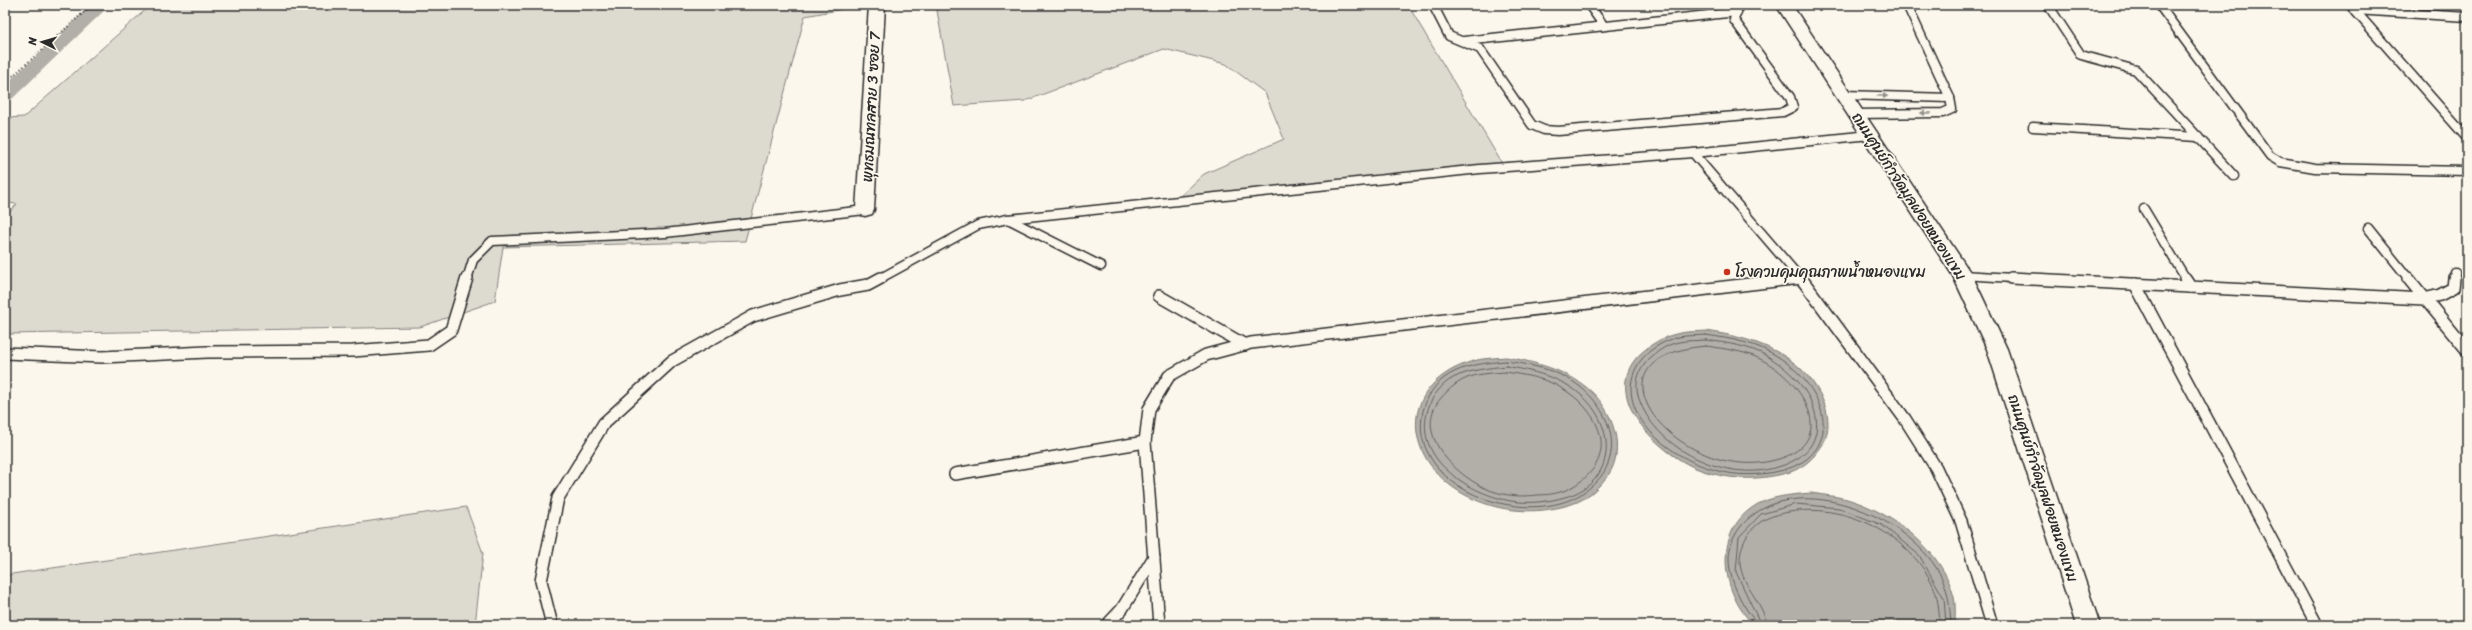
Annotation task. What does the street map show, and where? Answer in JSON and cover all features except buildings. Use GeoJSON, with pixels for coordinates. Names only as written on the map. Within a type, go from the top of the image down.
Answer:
{"type":"FeatureCollection","features":[{"type":"Feature","properties":{"kind":"street","name":"พุทธมณฑลสาย 3 ซอย 7"},"geometry":{"type":"LineString","coordinates":[[864,210],[877,5]]}},
{"type":"Feature","properties":{"kind":"street","name":"ถนนศูนย์กำจัดมูลฝอยหนองแขม"},"geometry":{"type":"LineString","coordinates":[[1784,5],[1855,114],[1930,224],[1962,275],[1997,349],[2088,625]]}},
{"type":"Feature","properties":{"kind":"lane"},"geometry":{"type":"LineString","coordinates":[[1433,5],[1449,36],[1460,42],[1480,49],[1532,125],[1544,130],[1558,131],[1783,112],[1793,107],[1790,97],[1741,32],[1734,20],[1737,8],[1604,26],[1460,42]]}},
{"type":"Feature","properties":{"kind":"lane"},"geometry":{"type":"LineString","coordinates":[[1589,5],[1604,26]]}},
{"type":"Feature","properties":{"kind":"lane"},"geometry":{"type":"LineString","coordinates":[[1855,114],[1943,113],[1952,109],[1950,98],[1907,5]]}},
{"type":"Feature","properties":{"kind":"lane"},"geometry":{"type":"LineString","coordinates":[[2048,5],[2081,55],[2088,59],[2124,64],[2136,70],[2234,176]]}},
{"type":"Feature","properties":{"kind":"lane"},"geometry":{"type":"LineString","coordinates":[[2159,5],[2270,156],[2280,162],[2315,168],[2467,171]]}},
{"type":"Feature","properties":{"kind":"lane"},"geometry":{"type":"LineString","coordinates":[[2353,8],[2467,17]]}},
{"type":"Feature","properties":{"kind":"lane"},"geometry":{"type":"LineString","coordinates":[[2353,8],[2467,138]]}},
{"type":"Feature","properties":{"kind":"lane"},"geometry":{"type":"LineString","coordinates":[[1843,95],[1950,98]]}},
{"type":"Feature","properties":{"kind":"lane"},"geometry":{"type":"LineString","coordinates":[[2033,127],[2198,137]]}},
{"type":"Feature","properties":{"kind":"lane"},"geometry":{"type":"LineString","coordinates":[[552,625],[541,581],[558,498],[604,423],[672,361],[753,316],[840,290],[868,285],[955,236],[978,225],[1008,219],[1480,169],[1693,153],[1870,136]]}},
{"type":"Feature","properties":{"kind":"lane"},"geometry":{"type":"LineString","coordinates":[[1693,153],[1802,278],[1905,419],[1936,468],[1961,521],[1992,625]]}},
{"type":"Feature","properties":{"kind":"lane"},"geometry":{"type":"LineString","coordinates":[[2144,209],[2191,287]]}},
{"type":"Feature","properties":{"kind":"lane"},"geometry":{"type":"LineString","coordinates":[[5,352],[102,357],[208,352],[353,351],[429,345],[451,330],[473,260],[492,241],[665,232],[766,223],[864,210]]}},
{"type":"Feature","properties":{"kind":"lane"},"geometry":{"type":"LineString","coordinates":[[1008,219],[1101,266]]}},
{"type":"Feature","properties":{"kind":"lane"},"geometry":{"type":"LineString","coordinates":[[2368,228],[2424,299],[2467,350]]}},
{"type":"Feature","properties":{"kind":"lane"},"geometry":{"type":"LineString","coordinates":[[1962,275],[2424,299],[2440,295],[2453,288],[2455,273]]}},
{"type":"Feature","properties":{"kind":"lane"},"geometry":{"type":"LineString","coordinates":[[1159,625],[1145,442],[1149,409],[1169,376],[1206,355],[1245,345],[1802,278]]}},
{"type":"Feature","properties":{"kind":"lane"},"geometry":{"type":"LineString","coordinates":[[2136,284],[2317,625]]}},
{"type":"Feature","properties":{"kind":"lane"},"geometry":{"type":"LineString","coordinates":[[1159,296],[1245,345]]}},
{"type":"Feature","properties":{"kind":"lane"},"geometry":{"type":"LineString","coordinates":[[955,474],[1145,442]]}},
{"type":"Feature","properties":{"kind":"lane"},"geometry":{"type":"LineString","coordinates":[[1107,625],[1122,609],[1154,557]]}},
{"type":"Feature","properties":{"kind":"path"},"geometry":{"type":"LineString","coordinates":[[5,83],[92,5]]}},
{"type":"Feature","properties":{"kind":"shaded area"},"geometry":{"type":"Polygon","coordinates":[[[151,5],[865,5],[805,16],[745,241],[503,247],[495,301],[420,327],[5,334],[5,217],[17,204],[5,203],[5,118],[24,117],[151,5]]]}},
{"type":"Feature","properties":{"kind":"shaded area"},"geometry":{"type":"Polygon","coordinates":[[[936,5],[1408,5],[1503,165],[1179,197],[1204,174],[1284,139],[1265,93],[1226,64],[1164,49],[1025,101],[954,106],[936,5]]]}},
{"type":"Feature","properties":{"kind":"shaded area"},"geometry":{"type":"Polygon","coordinates":[[[466,507],[483,553],[475,625],[5,625],[5,575],[466,507]]]}},
{"type":"Feature","properties":{"kind":"water"},"geometry":{"type":"Polygon","coordinates":[[[1706,331],[1742,338],[1776,351],[1804,372],[1815,386],[1826,408],[1828,418],[1827,434],[1820,449],[1812,458],[1798,469],[1776,476],[1753,478],[1731,477],[1709,473],[1698,469],[1667,451],[1639,422],[1629,405],[1626,388],[1629,370],[1640,354],[1656,342],[1671,335],[1684,332],[1706,331]]]}},
{"type":"Feature","properties":{"kind":"water"},"geometry":{"type":"Polygon","coordinates":[[[1506,357],[1541,365],[1574,378],[1588,388],[1600,400],[1609,415],[1615,433],[1616,454],[1614,464],[1609,474],[1598,487],[1578,502],[1537,511],[1513,510],[1489,505],[1453,488],[1435,471],[1422,451],[1417,430],[1418,409],[1428,390],[1446,373],[1473,361],[1506,357]]]}},
{"type":"Feature","properties":{"kind":"water"},"geometry":{"type":"Polygon","coordinates":[[[1811,493],[1847,499],[1864,505],[1898,523],[1913,535],[1939,564],[1948,580],[1955,600],[1955,625],[1754,625],[1743,613],[1735,599],[1729,583],[1726,567],[1730,536],[1738,522],[1756,505],[1778,497],[1811,493]]]}},
{"type":"Feature","properties":{"kind":"waterway"},"geometry":{"type":"LineString","coordinates":[[5,95],[101,5]]}},
{"type":"Feature","properties":{"kind":"place","name":"โรงควบคุมคุณภาพน้ำหนองแขม"},"geometry":{"type":"Point","coordinates":[1727,272]}}]}
